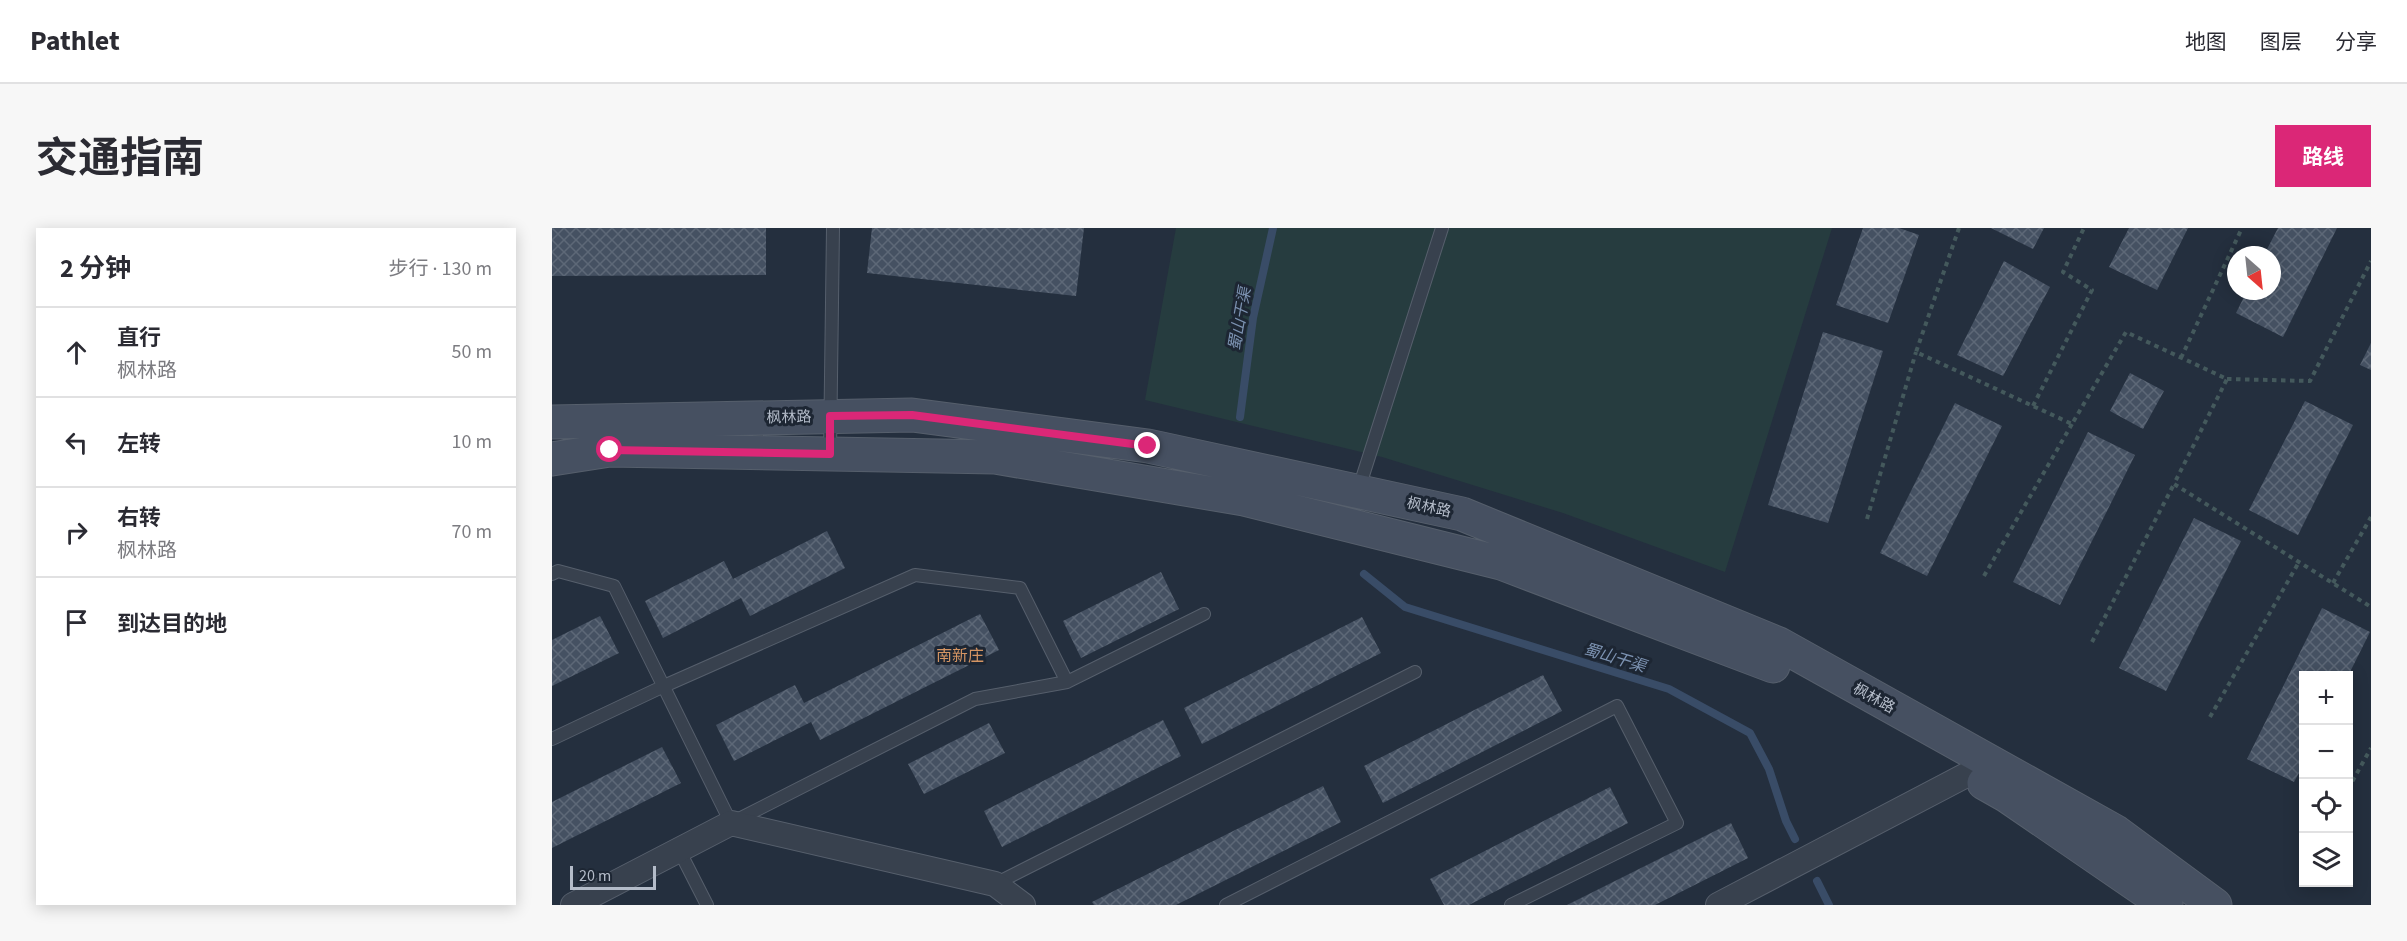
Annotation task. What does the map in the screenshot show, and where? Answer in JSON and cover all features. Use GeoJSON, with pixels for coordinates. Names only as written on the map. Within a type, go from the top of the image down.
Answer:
{"type":"FeatureCollection","features":[{"type":"Feature","properties":{"kind":"main road","name":"枫林路"},"geometry":{"type":"LineString","coordinates":[[552,422],[912,415],[1148,446],[1462,514],[1779,644],[1980,768],[2007,796],[2166,905]]}},
{"type":"Feature","properties":{"kind":"main road","name":"枫林路"},"geometry":{"type":"LineString","coordinates":[[552,459],[610,450],[995,457],[1244,499],[1501,563],[1770,664],[1980,768],[2116,832],[2215,905]]}},
{"type":"Feature","properties":{"kind":"street"},"geometry":{"type":"LineString","coordinates":[[1718,905],[1980,768]]}},
{"type":"Feature","properties":{"kind":"street"},"geometry":{"type":"LineString","coordinates":[[573,905],[680,852],[731,823],[995,884],[1023,905]]}},
{"type":"Feature","properties":{"kind":"lane"},"geometry":{"type":"LineString","coordinates":[[830,454],[833,228]]}},
{"type":"Feature","properties":{"kind":"lane"},"geometry":{"type":"LineString","coordinates":[[1358,492],[1442,228]]}},
{"type":"Feature","properties":{"kind":"lane"},"geometry":{"type":"LineString","coordinates":[[552,574],[558,571],[614,586],[731,823],[975,699],[1067,682],[1204,614]]}},
{"type":"Feature","properties":{"kind":"lane"},"geometry":{"type":"LineString","coordinates":[[552,739],[663,686],[915,576],[1020,588],[1067,682]]}},
{"type":"Feature","properties":{"kind":"lane"},"geometry":{"type":"LineString","coordinates":[[995,884],[1415,672]]}},
{"type":"Feature","properties":{"kind":"lane"},"geometry":{"type":"LineString","coordinates":[[1226,905],[1617,706],[1677,823],[1511,905]]}},
{"type":"Feature","properties":{"kind":"lane"},"geometry":{"type":"LineString","coordinates":[[680,852],[707,905]]}},
{"type":"Feature","properties":{"kind":"path"},"geometry":{"type":"LineString","coordinates":[[1867,519],[1916,352],[1959,228]]}},
{"type":"Feature","properties":{"kind":"path"},"geometry":{"type":"LineString","coordinates":[[2033,406],[2092,290],[2063,272],[2084,228]]}},
{"type":"Feature","properties":{"kind":"path"},"geometry":{"type":"LineString","coordinates":[[2181,358],[2242,228]]}},
{"type":"Feature","properties":{"kind":"path"},"geometry":{"type":"LineString","coordinates":[[1984,576],[2126,332],[2227,379],[2310,381],[2371,261]]}},
{"type":"Feature","properties":{"kind":"path"},"geometry":{"type":"LineString","coordinates":[[1916,352],[2073,424]]}},
{"type":"Feature","properties":{"kind":"path"},"geometry":{"type":"LineString","coordinates":[[2092,642],[2227,379]]}},
{"type":"Feature","properties":{"kind":"path"},"geometry":{"type":"LineString","coordinates":[[2174,484],[2371,607]]}},
{"type":"Feature","properties":{"kind":"path"},"geometry":{"type":"LineString","coordinates":[[2333,584],[2371,517]]}},
{"type":"Feature","properties":{"kind":"path"},"geometry":{"type":"LineString","coordinates":[[2210,717],[2299,562]]}},
{"type":"Feature","properties":{"kind":"path"},"geometry":{"type":"LineString","coordinates":[[2353,782],[2371,748]]}},
{"type":"Feature","properties":{"kind":"green space"},"geometry":{"type":"Polygon","coordinates":[[[1176,228],[1832,228],[1725,572],[1563,513],[1382,457],[1145,400],[1176,228]]]}},
{"type":"Feature","properties":{"kind":"building"},"geometry":{"type":"Polygon","coordinates":[[[552,228],[766,228],[766,275],[552,276],[552,228]]]}},
{"type":"Feature","properties":{"kind":"building"},"geometry":{"type":"Polygon","coordinates":[[[872,228],[1084,228],[1076,296],[867,273],[872,228]]]}},
{"type":"Feature","properties":{"kind":"building"},"geometry":{"type":"Polygon","coordinates":[[[1863,228],[1899,228],[1919,235],[1888,323],[1836,305],[1863,228]]]}},
{"type":"Feature","properties":{"kind":"building"},"geometry":{"type":"Polygon","coordinates":[[[1991,228],[2044,228],[2033,249],[1991,228]]]}},
{"type":"Feature","properties":{"kind":"building"},"geometry":{"type":"Polygon","coordinates":[[[2129,228],[2188,228],[2157,290],[2109,267],[2129,228]]]}},
{"type":"Feature","properties":{"kind":"building"},"geometry":{"type":"Polygon","coordinates":[[[2278,228],[2337,228],[2283,337],[2236,313],[2242,300],[2281,300],[2281,246],[2269,246],[2278,228]]]}},
{"type":"Feature","properties":{"kind":"building"},"geometry":{"type":"Polygon","coordinates":[[[2004,261],[2050,287],[2003,376],[1957,355],[2004,261]]]}},
{"type":"Feature","properties":{"kind":"building"},"geometry":{"type":"Polygon","coordinates":[[[1823,332],[1883,351],[1828,523],[1768,505],[1823,332]]]}},
{"type":"Feature","properties":{"kind":"building"},"geometry":{"type":"Polygon","coordinates":[[[2371,343],[2371,370],[2360,365],[2371,343]]]}},
{"type":"Feature","properties":{"kind":"building"},"geometry":{"type":"Polygon","coordinates":[[[2130,373],[2164,391],[2143,429],[2110,411],[2130,373]]]}},
{"type":"Feature","properties":{"kind":"building"},"geometry":{"type":"Polygon","coordinates":[[[2305,401],[2353,425],[2298,535],[2249,510],[2305,401]]]}},
{"type":"Feature","properties":{"kind":"building"},"geometry":{"type":"Polygon","coordinates":[[[1955,403],[2002,426],[1927,576],[1880,553],[1955,403]]]}},
{"type":"Feature","properties":{"kind":"building"},"geometry":{"type":"Polygon","coordinates":[[[2088,432],[2135,455],[2060,605],[2013,582],[2088,432]]]}},
{"type":"Feature","properties":{"kind":"building"},"geometry":{"type":"Polygon","coordinates":[[[2194,518],[2241,541],[2166,691],[2119,668],[2194,518]]]}},
{"type":"Feature","properties":{"kind":"building"},"geometry":{"type":"Polygon","coordinates":[[[827,531],[845,568],[750,616],[741,598],[663,638],[645,601],[724,561],[733,579],[827,531]]]}},
{"type":"Feature","properties":{"kind":"building"},"geometry":{"type":"Polygon","coordinates":[[[1161,572],[1179,609],[1081,658],[1063,621],[1161,572]]]}},
{"type":"Feature","properties":{"kind":"building"},"geometry":{"type":"Polygon","coordinates":[[[2322,608],[2370,632],[2350,671],[2299,671],[2299,773],[2294,782],[2247,759],[2322,608]]]}},
{"type":"Feature","properties":{"kind":"building"},"geometry":{"type":"Polygon","coordinates":[[[980,614],[999,650],[820,740],[811,722],[734,761],[716,725],[795,685],[804,703],[980,614]]]}},
{"type":"Feature","properties":{"kind":"building"},"geometry":{"type":"Polygon","coordinates":[[[600,616],[619,653],[552,686],[552,640],[600,616]]]}},
{"type":"Feature","properties":{"kind":"building"},"geometry":{"type":"Polygon","coordinates":[[[1362,617],[1381,653],[1202,744],[1184,708],[1362,617]]]}},
{"type":"Feature","properties":{"kind":"building"},"geometry":{"type":"Polygon","coordinates":[[[1543,675],[1562,711],[1383,803],[1364,766],[1543,675]]]}},
{"type":"Feature","properties":{"kind":"building"},"geometry":{"type":"Polygon","coordinates":[[[1163,720],[1181,756],[1002,847],[984,811],[1163,720]]]}},
{"type":"Feature","properties":{"kind":"building"},"geometry":{"type":"Polygon","coordinates":[[[989,723],[1005,753],[924,794],[908,764],[989,723]]]}},
{"type":"Feature","properties":{"kind":"building"},"geometry":{"type":"Polygon","coordinates":[[[662,747],[681,783],[552,848],[552,802],[662,747]]]}},
{"type":"Feature","properties":{"kind":"building"},"geometry":{"type":"Polygon","coordinates":[[[1323,786],[1341,822],[1176,905],[1094,905],[1092,902],[1323,786]]]}},
{"type":"Feature","properties":{"kind":"building"},"geometry":{"type":"Polygon","coordinates":[[[1610,787],[1628,823],[1469,905],[1444,905],[1430,879],[1610,787]]]}},
{"type":"Feature","properties":{"kind":"building"},"geometry":{"type":"Polygon","coordinates":[[[1731,823],[1748,858],[1655,905],[1567,905],[1731,823]]]}},
{"type":"Feature","properties":{"kind":"waterway","name":"蜀山干渠"},"geometry":{"type":"LineString","coordinates":[[1240,417],[1253,318],[1273,228]]}},
{"type":"Feature","properties":{"kind":"waterway","name":"蜀山干渠"},"geometry":{"type":"LineString","coordinates":[[1364,574],[1405,607],[1669,689],[1750,733],[1769,769],[1786,821],[1795,839]]}},
{"type":"Feature","properties":{"kind":"waterway","name":"蜀山干渠"},"geometry":{"type":"LineString","coordinates":[[1817,881],[1829,905]]}},
{"type":"Feature","properties":{"kind":"district","name":"南新庄"},"geometry":{"type":"Point","coordinates":[960,655]}},
{"type":"Feature","properties":{"kind":"route"},"geometry":{"type":"LineString","coordinates":[[610,450],[830,454],[830,416],[912,415],[1148,446]]}}]}
